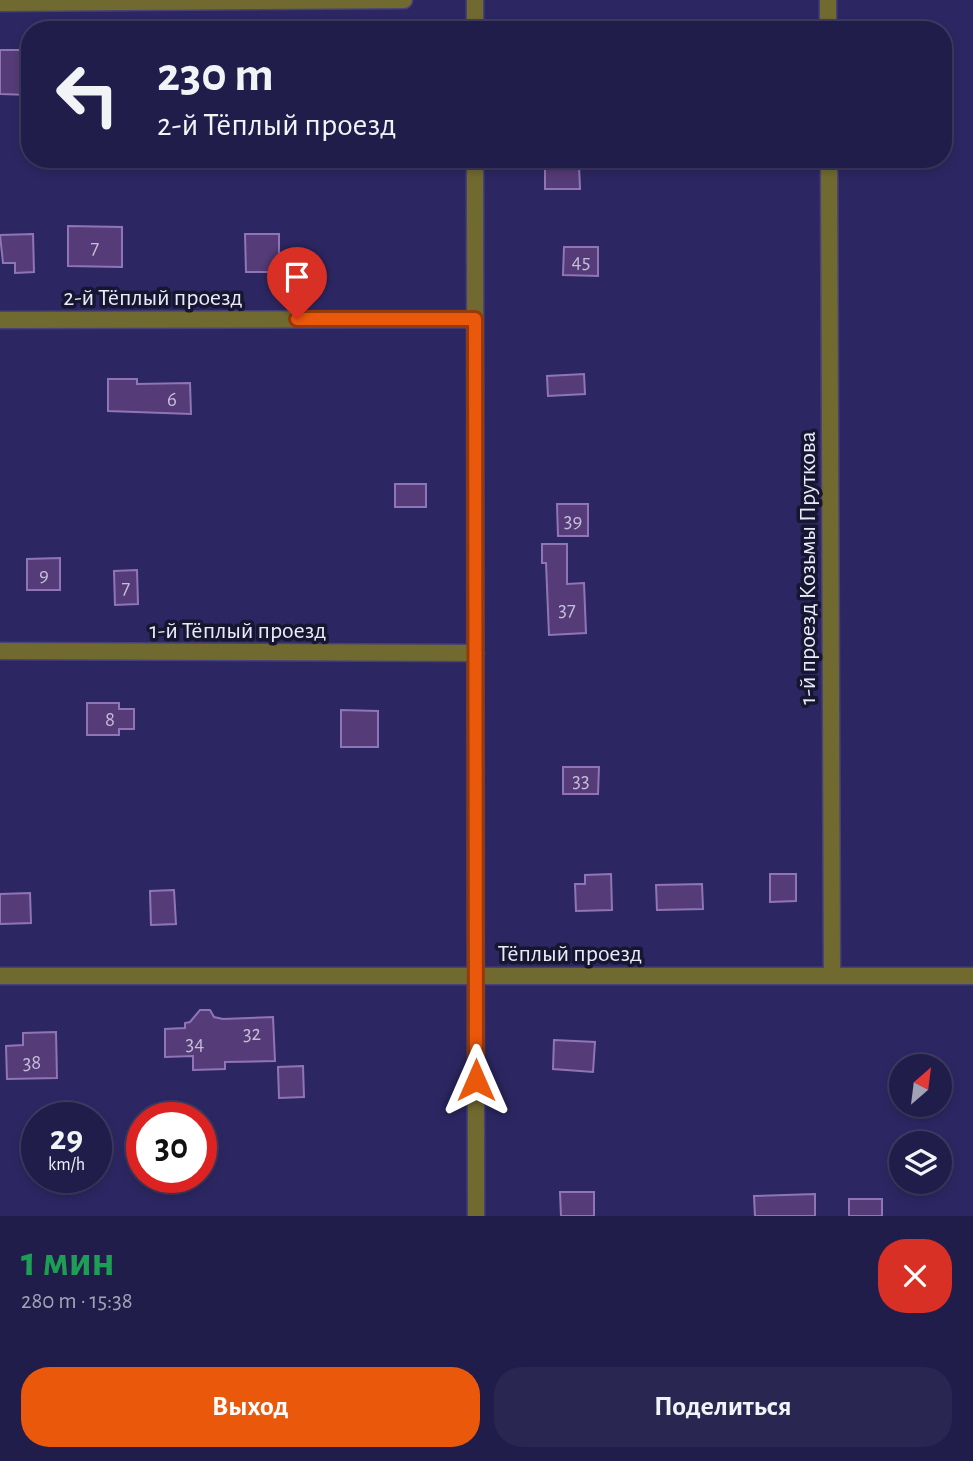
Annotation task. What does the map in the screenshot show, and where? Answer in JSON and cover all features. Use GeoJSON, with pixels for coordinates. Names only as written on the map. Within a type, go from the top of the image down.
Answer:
{"type":"FeatureCollection","features":[{"type":"Feature","properties":{"kind":"street"},"geometry":{"type":"LineString","coordinates":[[0,3],[404,0]]}},
{"type":"Feature","properties":{"kind":"street"},"geometry":{"type":"LineString","coordinates":[[475,0],[475,21]]}},
{"type":"Feature","properties":{"kind":"street"},"geometry":{"type":"LineString","coordinates":[[828,0],[828,21]]}},
{"type":"Feature","properties":{"kind":"street"},"geometry":{"type":"LineString","coordinates":[[475,168],[476,1216]]}},
{"type":"Feature","properties":{"kind":"street","name":"1-й проезд Козьмы Пруткова"},"geometry":{"type":"LineString","coordinates":[[829,168],[832,976]]}},
{"type":"Feature","properties":{"kind":"street","name":"2-й Тёплый проезд"},"geometry":{"type":"LineString","coordinates":[[0,320],[475,319]]}},
{"type":"Feature","properties":{"kind":"street","name":"1-й Тёплый проезд"},"geometry":{"type":"LineString","coordinates":[[0,652],[475,653]]}},
{"type":"Feature","properties":{"kind":"street","name":"Тёплый проезд"},"geometry":{"type":"LineString","coordinates":[[0,976],[973,976]]}},
{"type":"Feature","properties":{"kind":"building"},"geometry":{"type":"Polygon","coordinates":[[[0,50],[21,50],[21,95],[0,94],[0,50]]]}},
{"type":"Feature","properties":{"kind":"building"},"geometry":{"type":"Polygon","coordinates":[[[545,168],[579,168],[580,189],[545,189],[545,168]]]}},
{"type":"Feature","properties":{"kind":"building"},"geometry":{"type":"Polygon","coordinates":[[[68,226],[122,227],[122,267],[68,266],[68,226]]]}},
{"type":"Feature","properties":{"kind":"building"},"geometry":{"type":"Polygon","coordinates":[[[33,234],[34,272],[15,273],[15,263],[3,263],[0,235],[33,234]]]}},
{"type":"Feature","properties":{"kind":"building"},"geometry":{"type":"Polygon","coordinates":[[[245,234],[279,234],[279,272],[246,272],[245,234]]]}},
{"type":"Feature","properties":{"kind":"building"},"geometry":{"type":"Polygon","coordinates":[[[564,247],[598,247],[598,276],[563,275],[564,247]]]}},
{"type":"Feature","properties":{"kind":"building"},"geometry":{"type":"Polygon","coordinates":[[[584,374],[585,394],[548,396],[547,376],[584,374]]]}},
{"type":"Feature","properties":{"kind":"building"},"geometry":{"type":"Polygon","coordinates":[[[108,379],[137,379],[137,384],[190,383],[191,414],[108,411],[108,379]]]}},
{"type":"Feature","properties":{"kind":"building"},"geometry":{"type":"Polygon","coordinates":[[[395,484],[426,484],[426,507],[395,507],[395,484]]]}},
{"type":"Feature","properties":{"kind":"building"},"geometry":{"type":"Polygon","coordinates":[[[557,504],[588,504],[588,536],[558,536],[557,504]]]}},
{"type":"Feature","properties":{"kind":"building"},"geometry":{"type":"Polygon","coordinates":[[[542,544],[567,544],[567,584],[584,583],[586,633],[549,635],[546,563],[542,563],[542,544]]]}},
{"type":"Feature","properties":{"kind":"building"},"geometry":{"type":"Polygon","coordinates":[[[60,558],[60,590],[27,590],[27,559],[60,558]]]}},
{"type":"Feature","properties":{"kind":"building"},"geometry":{"type":"Polygon","coordinates":[[[137,570],[138,604],[115,605],[114,571],[137,570]]]}},
{"type":"Feature","properties":{"kind":"building"},"geometry":{"type":"Polygon","coordinates":[[[87,703],[119,703],[119,709],[134,709],[134,729],[119,729],[119,735],[87,735],[87,703]]]}},
{"type":"Feature","properties":{"kind":"building"},"geometry":{"type":"Polygon","coordinates":[[[341,710],[378,711],[378,747],[341,747],[341,710]]]}},
{"type":"Feature","properties":{"kind":"building"},"geometry":{"type":"Polygon","coordinates":[[[563,767],[599,767],[598,794],[563,794],[563,767]]]}},
{"type":"Feature","properties":{"kind":"building"},"geometry":{"type":"Polygon","coordinates":[[[611,874],[612,910],[576,911],[575,884],[585,884],[585,875],[611,874]]]}},
{"type":"Feature","properties":{"kind":"building"},"geometry":{"type":"Polygon","coordinates":[[[770,874],[796,874],[796,901],[770,902],[770,874]]]}},
{"type":"Feature","properties":{"kind":"building"},"geometry":{"type":"Polygon","coordinates":[[[702,884],[703,909],[657,910],[656,885],[702,884]]]}},
{"type":"Feature","properties":{"kind":"building"},"geometry":{"type":"Polygon","coordinates":[[[174,890],[176,924],[151,925],[150,891],[174,890]]]}},
{"type":"Feature","properties":{"kind":"building"},"geometry":{"type":"Polygon","coordinates":[[[30,893],[31,923],[0,924],[0,894],[30,893]]]}},
{"type":"Feature","properties":{"kind":"building"},"geometry":{"type":"Polygon","coordinates":[[[200,1010],[210,1010],[214,1017],[223,1019],[273,1017],[275,1061],[225,1062],[225,1069],[193,1070],[193,1056],[165,1057],[165,1029],[185,1028],[185,1023],[190,1022],[200,1010]]]}},
{"type":"Feature","properties":{"kind":"building"},"geometry":{"type":"Polygon","coordinates":[[[56,1032],[57,1078],[7,1079],[6,1046],[23,1045],[23,1033],[56,1032]]]}},
{"type":"Feature","properties":{"kind":"building"},"geometry":{"type":"Polygon","coordinates":[[[554,1040],[595,1042],[593,1072],[553,1069],[554,1040]]]}},
{"type":"Feature","properties":{"kind":"building"},"geometry":{"type":"Polygon","coordinates":[[[303,1066],[304,1097],[279,1098],[278,1067],[303,1066]]]}},
{"type":"Feature","properties":{"kind":"building"},"geometry":{"type":"Polygon","coordinates":[[[560,1192],[594,1192],[594,1216],[561,1216],[560,1192]]]}},
{"type":"Feature","properties":{"kind":"building"},"geometry":{"type":"Polygon","coordinates":[[[815,1194],[815,1216],[755,1216],[754,1196],[815,1194]]]}},
{"type":"Feature","properties":{"kind":"building"},"geometry":{"type":"Polygon","coordinates":[[[849,1199],[882,1199],[882,1216],[849,1216],[849,1199]]]}},
{"type":"Feature","properties":{"kind":"route"},"geometry":{"type":"LineString","coordinates":[[297,319],[475,319],[476,1080]]}}]}
